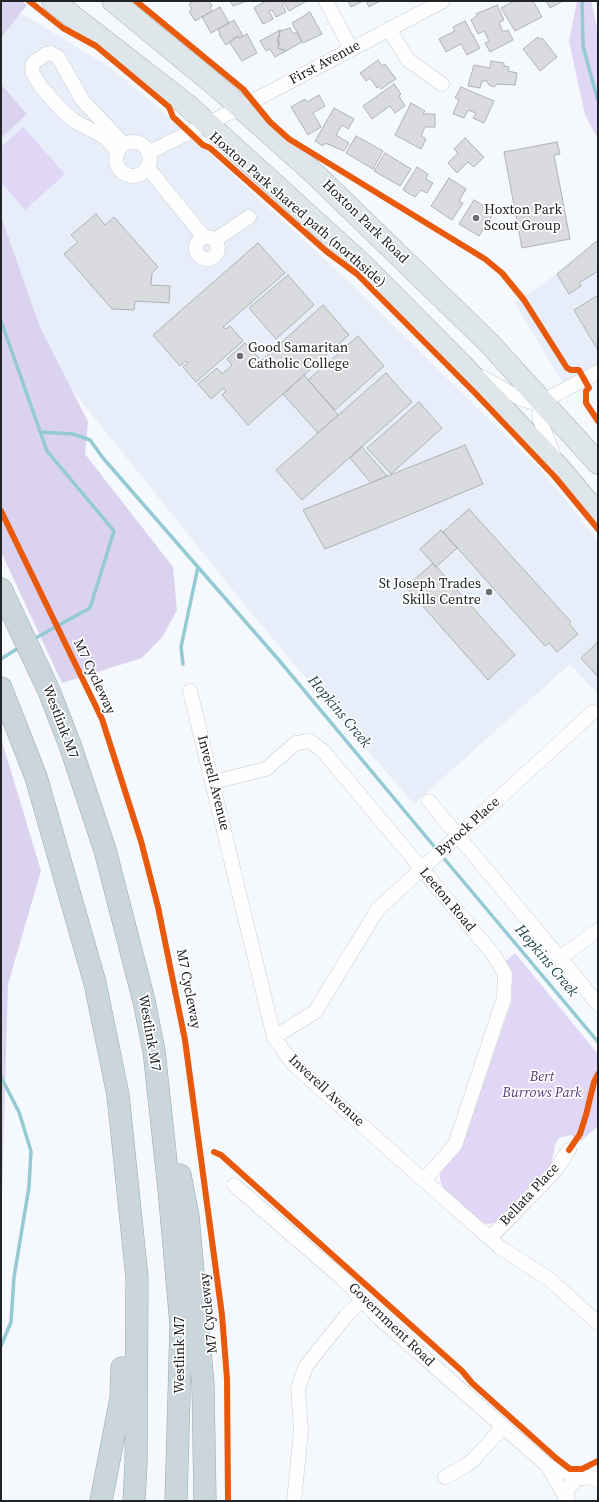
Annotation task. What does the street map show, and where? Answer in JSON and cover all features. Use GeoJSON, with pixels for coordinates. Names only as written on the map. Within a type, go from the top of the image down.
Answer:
{"type":"FeatureCollection","features":[{"type":"Feature","properties":{"kind":"highway","name":"Westlink M7"},"geometry":{"type":"LineString","coordinates":[[1,589],[49,691],[70,745],[105,850],[144,1001],[154,1050],[169,1189],[181,1325],[176,1501]]}},
{"type":"Feature","properties":{"kind":"highway"},"geometry":{"type":"LineString","coordinates":[[1,688],[36,777],[95,983],[118,1095],[137,1278],[136,1456],[134,1501]]}},
{"type":"Feature","properties":{"kind":"highway"},"geometry":{"type":"LineString","coordinates":[[154,1050],[188,1216],[203,1385],[205,1501]]}},
{"type":"Feature","properties":{"kind":"highway"},"geometry":{"type":"LineString","coordinates":[[101,1501],[121,1398],[125,1289],[118,1095]]}},
{"type":"Feature","properties":{"kind":"main road"},"geometry":{"type":"LineString","coordinates":[[53,1],[187,105],[364,266],[462,365],[559,468],[598,514]]}},
{"type":"Feature","properties":{"kind":"main road","name":"Hoxton Park Road"},"geometry":{"type":"LineString","coordinates":[[113,1],[241,107],[316,174],[434,288],[543,401],[598,463]]}},
{"type":"Feature","properties":{"kind":"street"},"geometry":{"type":"LineString","coordinates":[[326,1],[351,49]]}},
{"type":"Feature","properties":{"kind":"street","name":"First Avenue"},"geometry":{"type":"LineString","coordinates":[[148,153],[241,107],[443,1]]}},
{"type":"Feature","properties":{"kind":"street"},"geometry":{"type":"LineString","coordinates":[[389,29],[408,60],[442,84]]}},
{"type":"Feature","properties":{"kind":"street"},"geometry":{"type":"LineString","coordinates":[[51,53],[58,57],[83,100],[121,148],[103,136],[74,121],[60,109],[41,87],[32,72],[33,63],[46,54],[51,53]]}},
{"type":"Feature","properties":{"kind":"street"},"geometry":{"type":"LineString","coordinates":[[130,142],[141,144],[148,153],[150,160],[142,173],[128,175],[122,171],[117,165],[116,158],[121,148],[130,142]]}},
{"type":"Feature","properties":{"kind":"street"},"geometry":{"type":"LineString","coordinates":[[147,167],[210,238],[249,217]]}},
{"type":"Feature","properties":{"kind":"street"},"geometry":{"type":"LineString","coordinates":[[462,365],[521,399],[532,402],[543,401],[598,372]]}},
{"type":"Feature","properties":{"kind":"street"},"geometry":{"type":"LineString","coordinates":[[543,401],[540,409],[540,420],[559,468]]}},
{"type":"Feature","properties":{"kind":"street","name":"Inverell Avenue"},"geometry":{"type":"LineString","coordinates":[[190,691],[274,1037],[293,1064],[501,1248],[549,1279],[598,1323]]}},
{"type":"Feature","properties":{"kind":"street","name":"Byrock Place"},"geometry":{"type":"LineString","coordinates":[[274,1037],[315,1012],[378,909],[593,712]]}},
{"type":"Feature","properties":{"kind":"street","name":"Leeton Road"},"geometry":{"type":"LineString","coordinates":[[213,782],[266,769],[296,743],[310,741],[324,751],[421,870],[493,954],[505,974],[504,998],[455,1145],[424,1180]]}},
{"type":"Feature","properties":{"kind":"street"},"geometry":{"type":"LineString","coordinates":[[429,801],[598,1004]]}},
{"type":"Feature","properties":{"kind":"street"},"geometry":{"type":"LineString","coordinates":[[560,958],[598,930]]}},
{"type":"Feature","properties":{"kind":"street","name":"Bellata Place"},"geometry":{"type":"LineString","coordinates":[[490,1238],[555,1171],[569,1150]]}},
{"type":"Feature","properties":{"kind":"street","name":"Government Road"},"geometry":{"type":"LineString","coordinates":[[234,1185],[343,1279],[378,1317],[548,1466],[566,1500]]}},
{"type":"Feature","properties":{"kind":"street"},"geometry":{"type":"LineString","coordinates":[[294,1501],[301,1431],[298,1388],[306,1366],[346,1316],[362,1300]]}},
{"type":"Feature","properties":{"kind":"street"},"geometry":{"type":"LineString","coordinates":[[445,1477],[473,1460],[503,1427]]}},
{"type":"Feature","properties":{"kind":"street","name":"Government Road"},"geometry":{"type":"LineString","coordinates":[[548,1466],[591,1476]]}},
{"type":"Feature","properties":{"kind":"street"},"geometry":{"type":"LineString","coordinates":[[566,1500],[569,1486],[591,1476]]}},
{"type":"Feature","properties":{"kind":"shaded area"},"geometry":{"type":"Polygon","coordinates":[[[1,1],[21,1],[27,5],[1,38],[1,1]]]}},
{"type":"Feature","properties":{"kind":"shaded area","name":"Good Samaritan Catholic College"},"geometry":{"type":"Polygon","coordinates":[[[21,13],[111,68],[171,118],[347,280],[542,471],[598,541],[598,694],[570,664],[414,804],[327,703],[248,609],[69,386],[40,327],[1,216],[1,138],[27,114],[1,84],[1,38],[21,13]]]}},
{"type":"Feature","properties":{"kind":"shaded area"},"geometry":{"type":"Polygon","coordinates":[[[1,84],[27,114],[1,138],[1,84]]]}},
{"type":"Feature","properties":{"kind":"shaded area"},"geometry":{"type":"Polygon","coordinates":[[[1,216],[40,327],[88,422],[85,454],[173,567],[177,610],[163,636],[142,658],[62,683],[1,552],[1,216]]]}},
{"type":"Feature","properties":{"kind":"shaded area"},"geometry":{"type":"Polygon","coordinates":[[[598,240],[598,372],[566,388],[515,303],[557,274],[598,240]]]}},
{"type":"Feature","properties":{"kind":"shaded area"},"geometry":{"type":"Polygon","coordinates":[[[1,738],[41,871],[8,984],[1,1227],[1,738]]]}},
{"type":"Feature","properties":{"kind":"green space"},"geometry":{"type":"Polygon","coordinates":[[[577,1],[591,1],[598,32],[598,139],[585,115],[569,41],[577,1]]]}},
{"type":"Feature","properties":{"kind":"green space"},"geometry":{"type":"Polygon","coordinates":[[[23,127],[65,174],[25,210],[1,182],[1,147],[23,127]]]}},
{"type":"Feature","properties":{"kind":"green space","name":"Bert Burrows Park"},"geometry":{"type":"Polygon","coordinates":[[[515,953],[598,1054],[598,1126],[581,1141],[571,1135],[559,1138],[555,1145],[551,1166],[499,1222],[488,1224],[482,1223],[443,1188],[440,1173],[461,1145],[512,1000],[512,977],[506,961],[515,953]]]}},
{"type":"Feature","properties":{"kind":"building"},"geometry":{"type":"Polygon","coordinates":[[[194,1],[209,1],[212,6],[210,8],[212,11],[195,21],[189,11],[192,9],[189,4],[194,1]]]}},
{"type":"Feature","properties":{"kind":"building"},"geometry":{"type":"Polygon","coordinates":[[[230,1],[247,1],[233,6],[230,1]]]}},
{"type":"Feature","properties":{"kind":"building"},"geometry":{"type":"Polygon","coordinates":[[[266,1],[305,2],[289,11],[284,3],[282,4],[286,12],[276,17],[272,10],[269,11],[273,19],[263,24],[254,8],[266,1]]]}},
{"type":"Feature","properties":{"kind":"building"},"geometry":{"type":"Polygon","coordinates":[[[348,1],[363,1],[351,7],[348,1]]]}},
{"type":"Feature","properties":{"kind":"building"},"geometry":{"type":"Polygon","coordinates":[[[366,1],[380,1],[369,7],[366,1]]]}},
{"type":"Feature","properties":{"kind":"building"},"geometry":{"type":"Polygon","coordinates":[[[514,1],[533,1],[542,17],[515,31],[501,8],[514,1]]]}},
{"type":"Feature","properties":{"kind":"building"},"geometry":{"type":"Polygon","coordinates":[[[546,1],[563,1],[550,8],[546,1]]]}},
{"type":"Feature","properties":{"kind":"building"},"geometry":{"type":"Polygon","coordinates":[[[497,5],[504,20],[499,23],[503,32],[508,30],[513,40],[490,52],[485,43],[489,41],[484,31],[478,34],[471,20],[477,16],[476,14],[497,5]]]}},
{"type":"Feature","properties":{"kind":"building"},"geometry":{"type":"Polygon","coordinates":[[[220,7],[229,23],[211,33],[202,17],[220,7]]]}},
{"type":"Feature","properties":{"kind":"building"},"geometry":{"type":"Polygon","coordinates":[[[310,12],[322,34],[303,43],[292,23],[310,12]]]}},
{"type":"Feature","properties":{"kind":"building"},"geometry":{"type":"Polygon","coordinates":[[[234,20],[243,36],[239,38],[238,36],[226,45],[219,34],[218,29],[234,20]]]}},
{"type":"Feature","properties":{"kind":"building"},"geometry":{"type":"Polygon","coordinates":[[[465,21],[480,48],[467,55],[461,44],[446,52],[439,39],[455,31],[453,27],[465,21]]]}},
{"type":"Feature","properties":{"kind":"building"},"geometry":{"type":"Polygon","coordinates":[[[290,28],[293,34],[297,32],[302,42],[286,51],[278,48],[280,42],[277,42],[280,31],[290,28]]]}},
{"type":"Feature","properties":{"kind":"building"},"geometry":{"type":"Polygon","coordinates":[[[280,30],[278,48],[286,51],[275,57],[270,49],[266,51],[260,41],[280,30]]]}},
{"type":"Feature","properties":{"kind":"building"},"geometry":{"type":"Polygon","coordinates":[[[247,34],[257,53],[242,61],[230,43],[231,40],[238,36],[239,38],[247,34]]]}},
{"type":"Feature","properties":{"kind":"building"},"geometry":{"type":"Polygon","coordinates":[[[538,37],[540,39],[542,38],[557,57],[540,71],[523,49],[538,37]]]}},
{"type":"Feature","properties":{"kind":"building"},"geometry":{"type":"Polygon","coordinates":[[[378,60],[382,66],[385,64],[396,79],[381,89],[379,86],[377,88],[370,78],[366,81],[360,73],[378,60]]]}},
{"type":"Feature","properties":{"kind":"building"},"geometry":{"type":"Polygon","coordinates":[[[491,61],[504,63],[504,66],[509,67],[508,71],[517,73],[515,85],[497,84],[494,87],[489,85],[487,81],[482,81],[480,88],[468,86],[474,65],[490,68],[491,61]]]}},
{"type":"Feature","properties":{"kind":"building"},"geometry":{"type":"Polygon","coordinates":[[[394,84],[401,94],[399,96],[405,106],[395,113],[390,106],[372,119],[363,106],[394,84]]]}},
{"type":"Feature","properties":{"kind":"building"},"geometry":{"type":"Polygon","coordinates":[[[461,87],[494,101],[484,123],[473,118],[476,113],[468,110],[464,118],[453,114],[459,100],[455,98],[461,87]]]}},
{"type":"Feature","properties":{"kind":"building"},"geometry":{"type":"Polygon","coordinates":[[[319,95],[325,106],[313,113],[321,127],[308,135],[291,107],[305,99],[307,102],[319,95]]]}},
{"type":"Feature","properties":{"kind":"building"},"geometry":{"type":"Polygon","coordinates":[[[411,103],[425,111],[423,114],[435,114],[435,127],[425,127],[421,136],[426,139],[421,149],[395,135],[411,103]]]}},
{"type":"Feature","properties":{"kind":"building"},"geometry":{"type":"Polygon","coordinates":[[[334,108],[354,119],[348,129],[342,125],[336,135],[349,143],[344,151],[325,143],[323,146],[315,141],[334,108]]]}},
{"type":"Feature","properties":{"kind":"building"},"geometry":{"type":"Polygon","coordinates":[[[356,136],[383,151],[373,169],[346,153],[356,136]]]}},
{"type":"Feature","properties":{"kind":"building"},"geometry":{"type":"Polygon","coordinates":[[[465,138],[484,157],[474,167],[468,162],[457,173],[448,163],[458,153],[454,149],[465,138]]]}},
{"type":"Feature","properties":{"kind":"building"},"geometry":{"type":"Polygon","coordinates":[[[557,142],[560,154],[554,155],[570,239],[522,248],[504,152],[557,142]]]}},
{"type":"Feature","properties":{"kind":"building"},"geometry":{"type":"Polygon","coordinates":[[[385,153],[411,169],[400,186],[374,171],[385,153]]]}},
{"type":"Feature","properties":{"kind":"building"},"geometry":{"type":"Polygon","coordinates":[[[417,167],[428,174],[426,179],[433,183],[427,193],[421,190],[415,197],[403,190],[417,167]]]}},
{"type":"Feature","properties":{"kind":"building"},"geometry":{"type":"Polygon","coordinates":[[[449,178],[466,189],[459,201],[463,203],[452,220],[431,206],[449,178]]]}},
{"type":"Feature","properties":{"kind":"building","name":"Hoxton Park Scout Group"},"geometry":{"type":"Polygon","coordinates":[[[474,200],[494,212],[479,236],[459,224],[474,200]]]}},
{"type":"Feature","properties":{"kind":"building"},"geometry":{"type":"Polygon","coordinates":[[[96,214],[105,225],[114,217],[158,267],[152,273],[151,285],[170,286],[169,303],[135,301],[134,310],[112,309],[64,254],[78,242],[71,235],[96,214]]]}},
{"type":"Feature","properties":{"kind":"building"},"geometry":{"type":"Polygon","coordinates":[[[598,240],[598,271],[579,283],[581,286],[569,294],[557,274],[598,240]]]}},
{"type":"Feature","properties":{"kind":"building"},"geometry":{"type":"Polygon","coordinates":[[[258,243],[285,273],[223,327],[226,329],[230,326],[243,341],[196,382],[183,367],[188,363],[186,361],[180,366],[153,335],[258,243]]]}},
{"type":"Feature","properties":{"kind":"building"},"geometry":{"type":"Polygon","coordinates":[[[288,275],[314,305],[276,339],[249,308],[288,275]]]}},
{"type":"Feature","properties":{"kind":"building"},"geometry":{"type":"Polygon","coordinates":[[[598,295],[598,350],[574,310],[598,295]]]}},
{"type":"Feature","properties":{"kind":"building"},"geometry":{"type":"Polygon","coordinates":[[[323,305],[349,335],[248,425],[222,395],[226,391],[224,388],[211,399],[198,384],[217,368],[222,374],[232,365],[227,359],[245,343],[259,358],[249,366],[252,369],[323,305]]]}},
{"type":"Feature","properties":{"kind":"building"},"geometry":{"type":"Polygon","coordinates":[[[358,336],[384,366],[335,410],[308,380],[358,336]]]}},
{"type":"Feature","properties":{"kind":"building"},"geometry":{"type":"Polygon","coordinates":[[[386,373],[412,402],[302,500],[276,470],[386,373]]]}},
{"type":"Feature","properties":{"kind":"building"},"geometry":{"type":"Polygon","coordinates":[[[304,375],[338,415],[318,433],[283,394],[304,375]]]}},
{"type":"Feature","properties":{"kind":"building"},"geometry":{"type":"Polygon","coordinates":[[[419,402],[442,428],[391,474],[367,448],[419,402]]]}},
{"type":"Feature","properties":{"kind":"building"},"geometry":{"type":"Polygon","coordinates":[[[465,445],[483,484],[325,549],[303,510],[465,445]]]}},
{"type":"Feature","properties":{"kind":"building"},"geometry":{"type":"Polygon","coordinates":[[[362,447],[387,476],[371,483],[350,458],[362,447]]]}},
{"type":"Feature","properties":{"kind":"building"},"geometry":{"type":"Polygon","coordinates":[[[469,509],[571,622],[569,624],[578,634],[557,652],[549,643],[545,646],[443,532],[469,509]]]}},
{"type":"Feature","properties":{"kind":"building"},"geometry":{"type":"Polygon","coordinates":[[[441,530],[457,548],[436,567],[420,549],[441,530]]]}},
{"type":"Feature","properties":{"kind":"building"},"geometry":{"type":"Polygon","coordinates":[[[433,563],[515,655],[488,680],[406,587],[433,563]]]}},
{"type":"Feature","properties":{"kind":"building"},"geometry":{"type":"Polygon","coordinates":[[[598,642],[598,677],[581,658],[598,642]]]}},
{"type":"Feature","properties":{"kind":"waterway"},"geometry":{"type":"LineString","coordinates":[[582,1],[583,46],[598,101]]}},
{"type":"Feature","properties":{"kind":"waterway"},"geometry":{"type":"LineString","coordinates":[[1,321],[47,451],[114,531],[90,608],[32,640]]}},
{"type":"Feature","properties":{"kind":"waterway","name":"Hopkins Creek"},"geometry":{"type":"LineString","coordinates":[[40,432],[73,434],[90,440],[103,458],[278,659],[438,851]]}},
{"type":"Feature","properties":{"kind":"waterway"},"geometry":{"type":"LineString","coordinates":[[183,664],[181,647],[198,567]]}},
{"type":"Feature","properties":{"kind":"waterway"},"geometry":{"type":"LineString","coordinates":[[1,659],[20,647]]}},
{"type":"Feature","properties":{"kind":"waterway","name":"Hopkins Creek"},"geometry":{"type":"LineString","coordinates":[[442,856],[598,1042]]}},
{"type":"Feature","properties":{"kind":"waterway"},"geometry":{"type":"LineString","coordinates":[[1,1077],[19,1112],[31,1151],[29,1187],[14,1277],[11,1322],[1,1346]]}},
{"type":"Feature","properties":{"kind":"cycle path","name":"Hoxton Park shared path (northside)"},"geometry":{"type":"LineString","coordinates":[[29,1],[63,28],[96,46],[169,107],[173,117],[203,145],[210,148],[326,251],[357,274],[476,394],[555,477],[598,529]]}},
{"type":"Feature","properties":{"kind":"cycle path"},"geometry":{"type":"LineString","coordinates":[[136,1],[243,89],[270,122],[289,139],[485,259],[502,273],[524,300],[567,368],[571,370],[579,370],[589,388],[586,391],[586,403],[598,421]]}},
{"type":"Feature","properties":{"kind":"cycle path","name":"M7 Cycleway"},"geometry":{"type":"LineString","coordinates":[[1,511],[102,719],[141,841],[158,907],[185,1040],[222,1315],[227,1379],[228,1501]]}},
{"type":"Feature","properties":{"kind":"cycle path"},"geometry":{"type":"LineString","coordinates":[[569,1150],[580,1134],[594,1082],[598,1074]]}},
{"type":"Feature","properties":{"kind":"cycle path"},"geometry":{"type":"LineString","coordinates":[[214,1152],[221,1155],[462,1371],[472,1383],[557,1459],[570,1469],[582,1469],[598,1461]]}},
{"type":"Feature","properties":{"kind":"place","name":"Hoxton Park Scout Group"},"geometry":{"type":"Point","coordinates":[476,218]}},
{"type":"Feature","properties":{"kind":"place","name":"Good Samaritan Catholic College"},"geometry":{"type":"Point","coordinates":[240,356]}},
{"type":"Feature","properties":{"kind":"place","name":"St Joseph Trades Skills Centre"},"geometry":{"type":"Point","coordinates":[489,592]}}]}
